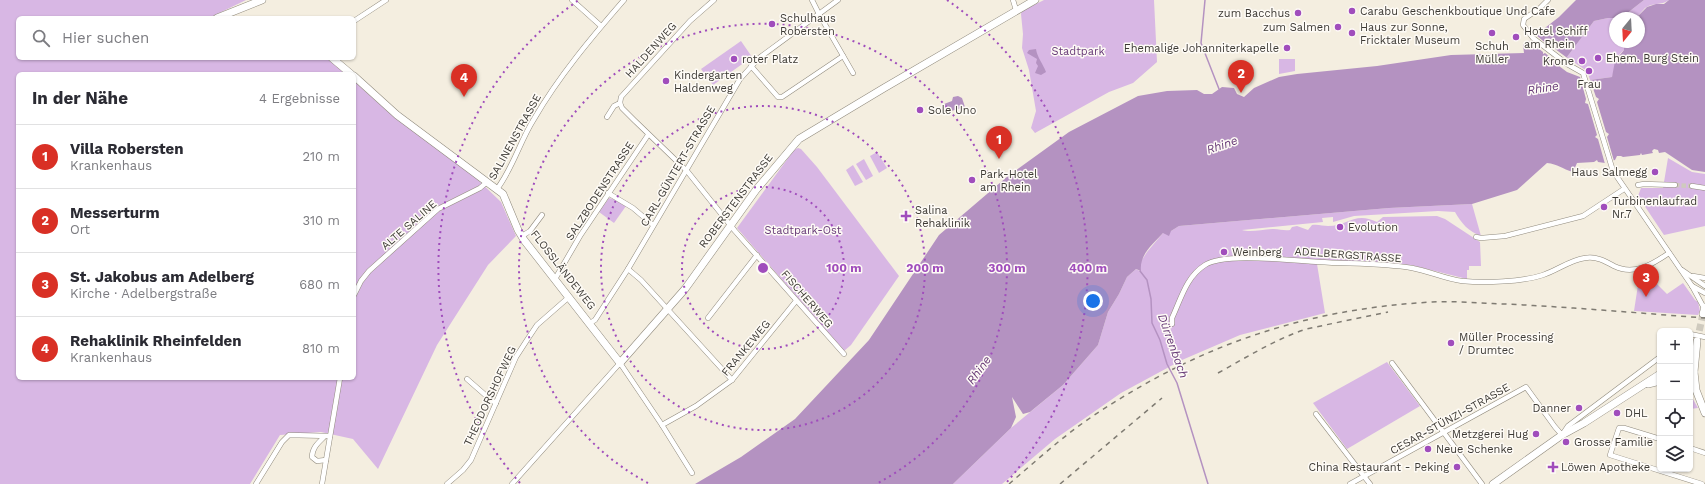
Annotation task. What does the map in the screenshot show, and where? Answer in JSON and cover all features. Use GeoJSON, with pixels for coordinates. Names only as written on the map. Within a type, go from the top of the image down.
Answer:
{"type":"FeatureCollection","features":[{"type":"Feature","properties":{"kind":"street"},"geometry":{"type":"LineString","coordinates":[[222,16],[262,0]]}},
{"type":"Feature","properties":{"kind":"street"},"geometry":{"type":"LineString","coordinates":[[356,20],[386,0]]}},
{"type":"Feature","properties":{"kind":"street"},"geometry":{"type":"LineString","coordinates":[[572,0],[601,26]]}},
{"type":"Feature","properties":{"kind":"street","name":"SALINENSTRASSE"},"geometry":{"type":"LineString","coordinates":[[497,188],[533,120],[559,78],[624,0]]}},
{"type":"Feature","properties":{"kind":"street","name":"HALDENWEG"},"geometry":{"type":"LineString","coordinates":[[607,117],[614,106],[620,103],[621,97],[690,21],[714,0]]}},
{"type":"Feature","properties":{"kind":"street"},"geometry":{"type":"LineString","coordinates":[[812,0],[853,73]]}},
{"type":"Feature","properties":{"kind":"street","name":"CARL-GÜNTERT-STRASSE"},"geometry":{"type":"LineString","coordinates":[[590,323],[595,320],[628,269],[653,225],[687,171],[740,78],[751,66],[771,49],[838,0]]}},
{"type":"Feature","properties":{"kind":"street"},"geometry":{"type":"LineString","coordinates":[[1013,0],[1016,10]]}},
{"type":"Feature","properties":{"kind":"street","name":"ROBERSTENSTRASSE"},"geometry":{"type":"LineString","coordinates":[[512,484],[668,310],[773,169],[800,139],[1035,0]]}},
{"type":"Feature","properties":{"kind":"street"},"geometry":{"type":"LineString","coordinates":[[1548,0],[1540,8],[1524,19],[1523,25],[1533,38],[1567,64],[1583,73],[1613,171],[1624,189],[1681,269],[1692,286],[1704,310]]}},
{"type":"Feature","properties":{"kind":"street"},"geometry":{"type":"LineString","coordinates":[[751,66],[778,97],[782,97],[843,56]]}},
{"type":"Feature","properties":{"kind":"street"},"geometry":{"type":"LineString","coordinates":[[334,60],[349,72]]}},
{"type":"Feature","properties":{"kind":"street","name":"FLOSSLÄNDEWEG"},"geometry":{"type":"LineString","coordinates":[[356,78],[397,115],[497,188],[503,194],[522,236],[620,363],[692,473]]}},
{"type":"Feature","properties":{"kind":"street","name":"FISCHERWEG"},"geometry":{"type":"LineString","coordinates":[[620,103],[622,108],[648,135],[687,171],[796,301],[844,354]]}},
{"type":"Feature","properties":{"kind":"street","name":"SALZBODENSTRASSE"},"geometry":{"type":"LineString","coordinates":[[555,279],[580,236],[648,135]]}},
{"type":"Feature","properties":{"kind":"street","name":"ALTE SALINE"},"geometry":{"type":"LineString","coordinates":[[356,291],[369,271],[438,210],[480,188],[487,182]]}},
{"type":"Feature","properties":{"kind":"street"},"geometry":{"type":"LineString","coordinates":[[1638,185],[1675,185]]}},
{"type":"Feature","properties":{"kind":"street"},"geometry":{"type":"LineString","coordinates":[[1692,186],[1705,188]]}},
{"type":"Feature","properties":{"kind":"street"},"geometry":{"type":"LineString","coordinates":[[1476,236],[1481,238],[1505,236],[1583,216],[1624,189]]}},
{"type":"Feature","properties":{"kind":"street"},"geometry":{"type":"LineString","coordinates":[[608,193],[632,208],[653,225]]}},
{"type":"Feature","properties":{"kind":"street"},"geometry":{"type":"LineString","coordinates":[[522,236],[530,231],[542,215]]}},
{"type":"Feature","properties":{"kind":"street","name":"ADELBERGSTRASSE"},"geometry":{"type":"LineString","coordinates":[[1172,324],[1172,318],[1190,279],[1206,264],[1216,260],[1262,258],[1387,264],[1414,268],[1462,281],[1481,281],[1529,279],[1544,275],[1576,260],[1586,258],[1600,259],[1626,270],[1635,270],[1654,263],[1669,253]]}},
{"type":"Feature","properties":{"kind":"street"},"geometry":{"type":"LineString","coordinates":[[708,318],[757,255]]}},
{"type":"Feature","properties":{"kind":"street"},"geometry":{"type":"LineString","coordinates":[[628,269],[641,280],[732,380]]}},
{"type":"Feature","properties":{"kind":"street"},"geometry":{"type":"LineString","coordinates":[[1681,269],[1692,275],[1705,286]]}},
{"type":"Feature","properties":{"kind":"street"},"geometry":{"type":"LineString","coordinates":[[1692,275],[1705,278]]}},
{"type":"Feature","properties":{"kind":"street"},"geometry":{"type":"LineString","coordinates":[[1692,286],[1705,293]]}},
{"type":"Feature","properties":{"kind":"street","name":"THEODORSHOFWEG"},"geometry":{"type":"LineString","coordinates":[[447,484],[463,470],[470,460],[516,357],[537,325],[569,296]]}},
{"type":"Feature","properties":{"kind":"street","name":"FRANKEWEG"},"geometry":{"type":"LineString","coordinates":[[662,425],[696,406],[732,380],[796,301]]}},
{"type":"Feature","properties":{"kind":"street"},"geometry":{"type":"LineString","coordinates":[[1693,335],[1705,337]]}},
{"type":"Feature","properties":{"kind":"street"},"geometry":{"type":"LineString","coordinates":[[1692,364],[1694,347]]}},
{"type":"Feature","properties":{"kind":"street"},"geometry":{"type":"LineString","coordinates":[[1562,435],[1568,426],[1657,359]]}},
{"type":"Feature","properties":{"kind":"street"},"geometry":{"type":"LineString","coordinates":[[1392,363],[1482,484]]}},
{"type":"Feature","properties":{"kind":"street"},"geometry":{"type":"LineString","coordinates":[[1494,484],[1562,435],[1584,423],[1657,376]]}},
{"type":"Feature","properties":{"kind":"street"},"geometry":{"type":"LineString","coordinates":[[467,379],[496,403]]}},
{"type":"Feature","properties":{"kind":"street"},"geometry":{"type":"LineString","coordinates":[[1693,379],[1705,413]]}},
{"type":"Feature","properties":{"kind":"street"},"geometry":{"type":"LineString","coordinates":[[322,484],[340,380]]}},
{"type":"Feature","properties":{"kind":"street"},"geometry":{"type":"LineString","coordinates":[[1646,384],[1657,382]]}},
{"type":"Feature","properties":{"kind":"street","name":"CESAR-STÜNZI-STRASSE"},"geometry":{"type":"LineString","coordinates":[[1350,484],[1526,387],[1555,428],[1562,435]]}},
{"type":"Feature","properties":{"kind":"street"},"geometry":{"type":"LineString","coordinates":[[1316,414],[1370,484]]}},
{"type":"Feature","properties":{"kind":"street"},"geometry":{"type":"LineString","coordinates":[[1657,438],[1624,428],[1619,428],[1610,455],[1657,470]]}},
{"type":"Feature","properties":{"kind":"street"},"geometry":{"type":"LineString","coordinates":[[256,484],[282,442],[289,435],[330,436]]}},
{"type":"Feature","properties":{"kind":"street"},"geometry":{"type":"LineString","coordinates":[[324,437],[316,446],[312,457],[317,461],[326,460]]}},
{"type":"Feature","properties":{"kind":"street"},"geometry":{"type":"LineString","coordinates":[[1693,449],[1705,453]]}},
{"type":"Feature","properties":{"kind":"street"},"geometry":{"type":"LineString","coordinates":[[1664,472],[1702,484]]}},
{"type":"Feature","properties":{"kind":"green space"},"geometry":{"type":"Polygon","coordinates":[[[0,0],[246,0],[213,16],[16,16],[16,60],[329,60],[344,72],[16,72],[16,380],[356,380],[356,83],[384,108],[475,177],[501,202],[516,236],[488,265],[437,345],[378,469],[353,439],[321,432],[280,435],[250,484],[0,484],[0,0]]]}},
{"type":"Feature","properties":{"kind":"green space","name":"Stadtpark"},"geometry":{"type":"Polygon","coordinates":[[[1044,0],[1154,0],[1157,62],[1133,83],[1109,92],[1035,133],[1031,128],[1036,111],[1029,70],[1022,48],[1023,34],[1021,14],[1022,11],[1044,0]]]}},
{"type":"Feature","properties":{"kind":"green space"},"geometry":{"type":"Polygon","coordinates":[[[1644,0],[1669,0],[1663,3],[1648,6],[1641,12],[1629,12],[1644,0]]]}},
{"type":"Feature","properties":{"kind":"green space"},"geometry":{"type":"Polygon","coordinates":[[[1609,18],[1609,48],[1624,48],[1624,50],[1617,57],[1612,77],[1590,80],[1567,57],[1594,21],[1609,18]]]}},
{"type":"Feature","properties":{"kind":"green space","name":"roter Platz"},"geometry":{"type":"Polygon","coordinates":[[[741,41],[752,57],[713,85],[701,69],[741,41]]]}},
{"type":"Feature","properties":{"kind":"green space"},"geometry":{"type":"Polygon","coordinates":[[[1279,59],[1295,59],[1295,71],[1279,74],[1279,59]]]}},
{"type":"Feature","properties":{"kind":"green space","name":"Stadtpark-Ost"},"geometry":{"type":"Polygon","coordinates":[[[798,148],[801,149],[817,167],[899,276],[851,345],[844,351],[737,228],[794,150],[798,148]]]}},
{"type":"Feature","properties":{"kind":"green space"},"geometry":{"type":"Polygon","coordinates":[[[877,152],[887,168],[879,173],[870,156],[877,152]]]}},
{"type":"Feature","properties":{"kind":"green space"},"geometry":{"type":"Polygon","coordinates":[[[1668,158],[1692,172],[1705,174],[1705,226],[1664,235],[1638,196],[1641,188],[1663,188],[1668,158]]]}},
{"type":"Feature","properties":{"kind":"green space"},"geometry":{"type":"Polygon","coordinates":[[[864,159],[873,176],[866,180],[856,164],[864,159]]]}},
{"type":"Feature","properties":{"kind":"green space"},"geometry":{"type":"Polygon","coordinates":[[[853,165],[863,182],[855,186],[846,170],[853,165]]]}},
{"type":"Feature","properties":{"kind":"green space"},"geometry":{"type":"Polygon","coordinates":[[[609,198],[626,206],[614,223],[599,212],[609,198]]]}},
{"type":"Feature","properties":{"kind":"green space"},"geometry":{"type":"Polygon","coordinates":[[[1472,204],[1481,236],[1466,227],[1455,212],[1438,211],[1354,216],[1333,222],[1333,217],[1322,218],[1323,222],[1242,230],[1290,230],[1292,227],[1297,226],[1308,230],[1312,225],[1335,225],[1357,218],[1369,219],[1377,222],[1383,217],[1437,216],[1445,219],[1480,242],[1481,266],[1469,266],[1469,270],[1467,270],[1467,279],[1411,265],[1249,256],[1214,262],[1254,259],[1317,264],[1325,313],[1240,335],[1182,360],[1121,393],[1055,439],[1002,484],[953,484],[1011,428],[1063,385],[1098,345],[1108,312],[1127,277],[1136,269],[1140,271],[1140,263],[1163,233],[1171,231],[1179,226],[1389,208],[1472,204]]]}},
{"type":"Feature","properties":{"kind":"green space"},"geometry":{"type":"Polygon","coordinates":[[[1683,283],[1698,302],[1700,311],[1698,315],[1634,311],[1638,285],[1657,284],[1667,294],[1683,283]]]}},
{"type":"Feature","properties":{"kind":"green space"},"geometry":{"type":"Polygon","coordinates":[[[1387,362],[1420,406],[1347,449],[1313,403],[1387,362]]]}},
{"type":"Feature","properties":{"kind":"green space"},"geometry":{"type":"Polygon","coordinates":[[[1693,399],[1698,408],[1693,409],[1693,399]]]}},
{"type":"Feature","properties":{"kind":"water","name":"Rhine"},"geometry":{"type":"Polygon","coordinates":[[[1576,0],[1644,0],[1629,12],[1609,12],[1609,18],[1594,21],[1567,57],[1590,80],[1612,77],[1615,61],[1624,48],[1645,48],[1645,12],[1642,12],[1647,7],[1656,4],[1664,4],[1669,0],[1705,0],[1705,172],[1692,170],[1665,152],[1659,153],[1658,150],[1654,149],[1652,151],[1653,153],[1642,155],[1641,153],[1640,155],[1623,157],[1617,156],[1615,160],[1605,163],[1598,162],[1597,160],[1594,162],[1577,163],[1573,172],[1554,164],[1547,163],[1517,190],[1472,204],[1389,208],[1179,226],[1171,231],[1169,236],[1163,233],[1144,255],[1141,271],[1136,269],[1127,277],[1108,312],[1098,345],[1063,385],[1030,412],[1023,414],[1012,397],[1016,417],[1011,428],[953,484],[695,484],[741,457],[795,419],[869,340],[939,235],[1008,176],[1069,132],[1138,96],[1167,91],[1197,90],[1204,94],[1212,94],[1222,87],[1234,88],[1237,94],[1244,97],[1254,88],[1279,77],[1297,74],[1377,66],[1451,55],[1524,53],[1523,45],[1559,17],[1576,0]]]}},
{"type":"Feature","properties":{"kind":"water"},"geometry":{"type":"Polygon","coordinates":[[[1036,49],[1046,72],[1041,75],[1035,73],[1038,66],[1036,63],[1037,59],[1027,53],[1029,50],[1036,49]]]}},
{"type":"Feature","properties":{"kind":"water"},"geometry":{"type":"Polygon","coordinates":[[[958,96],[962,98],[965,107],[948,112],[947,108],[944,108],[944,104],[952,101],[953,97],[958,96]]]}},
{"type":"Feature","properties":{"kind":"pier"},"geometry":{"type":"Polygon","coordinates":[[[1536,35],[1548,45],[1551,44],[1551,46],[1587,71],[1596,97],[1599,99],[1597,102],[1606,132],[1609,134],[1607,137],[1614,161],[1605,164],[1598,139],[1595,137],[1597,135],[1588,104],[1585,103],[1586,99],[1580,77],[1567,72],[1545,53],[1543,54],[1543,52],[1528,40],[1536,35]]]}},
{"type":"Feature","properties":{"kind":"waterway"},"geometry":{"type":"LineString","coordinates":[[1205,0],[1201,43],[1219,89]]}},
{"type":"Feature","properties":{"kind":"waterway","name":"Dürrenbach"},"geometry":{"type":"LineString","coordinates":[[1140,271],[1147,280],[1151,299],[1152,323],[1160,340],[1167,364],[1177,383],[1208,484]]}},
{"type":"Feature","properties":{"kind":"tunnel"},"geometry":{"type":"LineString","coordinates":[[1675,185],[1692,186]]}},
{"type":"Feature","properties":{"kind":"tunnel"},"geometry":{"type":"LineString","coordinates":[[1697,341],[1703,314]]}},
{"type":"Feature","properties":{"kind":"railway"},"geometry":{"type":"LineString","coordinates":[[1009,484],[1071,432],[1093,416],[1133,391],[1173,369],[1213,351],[1255,335],[1297,322],[1385,306],[1432,302],[1468,302],[1554,307],[1705,318]]}},
{"type":"Feature","properties":{"kind":"railway"},"geometry":{"type":"LineString","coordinates":[[1218,373],[1294,333],[1306,329],[1388,312]]}},
{"type":"Feature","properties":{"kind":"railway"},"geometry":{"type":"LineString","coordinates":[[1060,484],[1162,398]]}},
{"type":"Feature","properties":{"kind":"place","name":"Carabu Geschenkboutique Und Cafe"},"geometry":{"type":"Point","coordinates":[1352,11]}},
{"type":"Feature","properties":{"kind":"place","name":"zum Bacchus"},"geometry":{"type":"Point","coordinates":[1298,13]}},
{"type":"Feature","properties":{"kind":"place","name":"Schulhaus Robersten"},"geometry":{"type":"Point","coordinates":[772,24]}},
{"type":"Feature","properties":{"kind":"place","name":"zum Salmen"},"geometry":{"type":"Point","coordinates":[1338,27]}},
{"type":"Feature","properties":{"kind":"place","name":"Haus zur Sonne, Fricktaler Museum"},"geometry":{"type":"Point","coordinates":[1352,33]}},
{"type":"Feature","properties":{"kind":"place","name":"Schuh Müller"},"geometry":{"type":"Point","coordinates":[1492,33]}},
{"type":"Feature","properties":{"kind":"place","name":"Hotel Schiff am Rhein"},"geometry":{"type":"Point","coordinates":[1516,37]}},
{"type":"Feature","properties":{"kind":"place","name":"Ehemalige Johanniterkapelle"},"geometry":{"type":"Point","coordinates":[1287,48]}},
{"type":"Feature","properties":{"kind":"place","name":"Ehem. Burg Stein"},"geometry":{"type":"Point","coordinates":[1598,58]}},
{"type":"Feature","properties":{"kind":"place","name":"roter Platz"},"geometry":{"type":"Point","coordinates":[734,59]}},
{"type":"Feature","properties":{"kind":"place","name":"Krone"},"geometry":{"type":"Point","coordinates":[1582,61]}},
{"type":"Feature","properties":{"kind":"place","name":"Frau"},"geometry":{"type":"Point","coordinates":[1589,71]}},
{"type":"Feature","properties":{"kind":"place","name":"Kindergarten Haldenweg"},"geometry":{"type":"Point","coordinates":[666,81]}},
{"type":"Feature","properties":{"kind":"place","name":"Messerturm"},"geometry":{"type":"Point","coordinates":[1241,93]}},
{"type":"Feature","properties":{"kind":"place","name":"Rehaklinik Rheinfelden"},"geometry":{"type":"Point","coordinates":[464,97]}},
{"type":"Feature","properties":{"kind":"place","name":"Sole Uno"},"geometry":{"type":"Point","coordinates":[920,110]}},
{"type":"Feature","properties":{"kind":"place","name":"Villa Robersten"},"geometry":{"type":"Point","coordinates":[999,159]}},
{"type":"Feature","properties":{"kind":"place","name":"Haus Salmegg"},"geometry":{"type":"Point","coordinates":[1655,172]}},
{"type":"Feature","properties":{"kind":"place","name":"Park-Hotel am Rhein"},"geometry":{"type":"Point","coordinates":[972,180]}},
{"type":"Feature","properties":{"kind":"place","name":"Turbinenlaufrad Nr.7"},"geometry":{"type":"Point","coordinates":[1604,207]}},
{"type":"Feature","properties":{"kind":"place","name":"Salina Rehaklinik"},"geometry":{"type":"Point","coordinates":[906,216]}},
{"type":"Feature","properties":{"kind":"place","name":"Evolution"},"geometry":{"type":"Point","coordinates":[1340,227]}},
{"type":"Feature","properties":{"kind":"place","name":"Weinberg"},"geometry":{"type":"Point","coordinates":[1224,252]}},
{"type":"Feature","properties":{"kind":"place","name":"St. Jakobus am Adelberg"},"geometry":{"type":"Point","coordinates":[1646,297]}},
{"type":"Feature","properties":{"kind":"place","name":"Müller Processing / Drumtec"},"geometry":{"type":"Point","coordinates":[1451,343]}},
{"type":"Feature","properties":{"kind":"place","name":"Danner"},"geometry":{"type":"Point","coordinates":[1579,408]}},
{"type":"Feature","properties":{"kind":"place","name":"DHL"},"geometry":{"type":"Point","coordinates":[1617,413]}},
{"type":"Feature","properties":{"kind":"place","name":"Metzgerei Hug"},"geometry":{"type":"Point","coordinates":[1536,434]}},
{"type":"Feature","properties":{"kind":"place","name":"Grosse Familie"},"geometry":{"type":"Point","coordinates":[1566,442]}},
{"type":"Feature","properties":{"kind":"place","name":"Neue Schenke"},"geometry":{"type":"Point","coordinates":[1428,449]}},
{"type":"Feature","properties":{"kind":"place","name":"China Restaurant - Peking"},"geometry":{"type":"Point","coordinates":[1457,467]}},
{"type":"Feature","properties":{"kind":"place","name":"Löwen Apotheke"},"geometry":{"type":"Point","coordinates":[1553,467]}}]}
